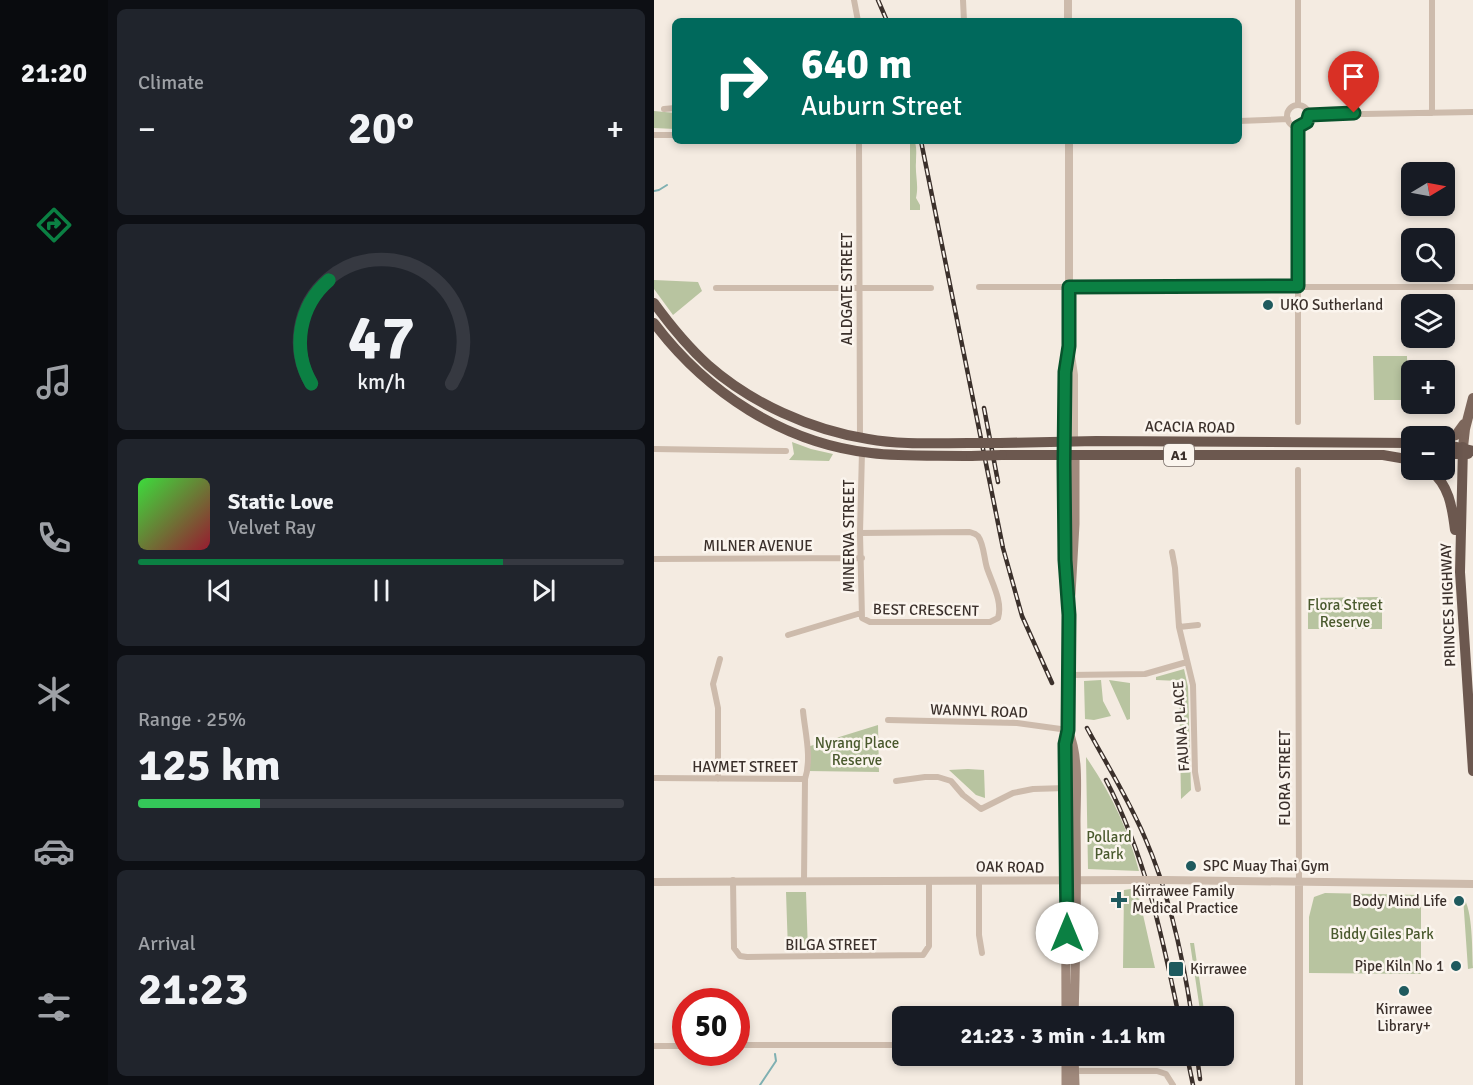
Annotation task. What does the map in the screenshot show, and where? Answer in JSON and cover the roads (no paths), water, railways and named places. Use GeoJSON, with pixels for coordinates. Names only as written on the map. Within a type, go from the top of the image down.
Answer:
{"type":"FeatureCollection","features":[{"type":"Feature","properties":{"kind":"highway","name":"A1"},"geometry":{"type":"LineString","coordinates":[[654,303],[686,344],[726,380],[791,415],[821,427],[860,438]]}},
{"type":"Feature","properties":{"kind":"highway","name":"A1"},"geometry":{"type":"LineString","coordinates":[[654,323],[700,375],[738,403],[803,436],[841,448],[862,451]]}},
{"type":"Feature","properties":{"kind":"highway","name":"ACACIA ROAD"},"geometry":{"type":"LineString","coordinates":[[860,438],[901,442],[968,443],[1401,443]]}},
{"type":"Feature","properties":{"kind":"highway"},"geometry":{"type":"LineString","coordinates":[[1069,442],[1070,455]]}},
{"type":"Feature","properties":{"kind":"highway","name":"ACACIA ROAD"},"geometry":{"type":"LineString","coordinates":[[862,451],[909,455],[971,456],[1383,455],[1401,458]]}},
{"type":"Feature","properties":{"kind":"highway","name":"PRINCES HIGHWAY"},"geometry":{"type":"LineString","coordinates":[[1468,452],[1460,572],[1473,771]]}},
{"type":"Feature","properties":{"kind":"highway","name":"A1"},"geometry":{"type":"LineString","coordinates":[[1383,455],[1401,454]]}},
{"type":"Feature","properties":{"kind":"highway"},"geometry":{"type":"LineString","coordinates":[[1440,480],[1450,502],[1460,572]]}},
{"type":"Feature","properties":{"kind":"main road"},"geometry":{"type":"LineString","coordinates":[[1455,435],[1467,418],[1473,398]]}},
{"type":"Feature","properties":{"kind":"main road"},"geometry":{"type":"LineString","coordinates":[[1467,418],[1468,452]]}},
{"type":"Feature","properties":{"kind":"main road"},"geometry":{"type":"LineString","coordinates":[[1066,1006],[1072,881],[1065,744],[1068,730],[1069,615],[1075,524],[1070,455]]}},
{"type":"Feature","properties":{"kind":"main road"},"geometry":{"type":"LineString","coordinates":[[1068,730],[1074,744],[1072,881],[1074,1006]]}},
{"type":"Feature","properties":{"kind":"main road"},"geometry":{"type":"LineString","coordinates":[[1069,1066],[1075,1085]]}},
{"type":"Feature","properties":{"kind":"main road"},"geometry":{"type":"LineString","coordinates":[[1066,1085],[1071,1066]]}},
{"type":"Feature","properties":{"kind":"street"},"geometry":{"type":"LineString","coordinates":[[854,0],[857,18]]}},
{"type":"Feature","properties":{"kind":"street"},"geometry":{"type":"LineString","coordinates":[[963,0],[964,18]]}},
{"type":"Feature","properties":{"kind":"street"},"geometry":{"type":"LineString","coordinates":[[1068,0],[1068,18]]}},
{"type":"Feature","properties":{"kind":"street"},"geometry":{"type":"LineString","coordinates":[[1298,0],[1298,105]]}},
{"type":"Feature","properties":{"kind":"street"},"geometry":{"type":"LineString","coordinates":[[1432,0],[1432,113]]}},
{"type":"Feature","properties":{"kind":"street"},"geometry":{"type":"LineString","coordinates":[[1298,105],[1307,109],[1309,115],[1307,122],[1298,127],[1292,125],[1288,119],[1289,110],[1298,105]]}},
{"type":"Feature","properties":{"kind":"street"},"geometry":{"type":"LineString","coordinates":[[664,109],[672,108]]}},
{"type":"Feature","properties":{"kind":"street"},"geometry":{"type":"LineString","coordinates":[[1309,115],[1473,113]]}},
{"type":"Feature","properties":{"kind":"street"},"geometry":{"type":"LineString","coordinates":[[1242,121],[1288,119]]}},
{"type":"Feature","properties":{"kind":"street"},"geometry":{"type":"LineString","coordinates":[[1298,127],[1298,422]]}},
{"type":"Feature","properties":{"kind":"street"},"geometry":{"type":"LineString","coordinates":[[654,135],[672,135]]}},
{"type":"Feature","properties":{"kind":"street","name":"ALDGATE STREET"},"geometry":{"type":"LineString","coordinates":[[859,144],[860,438]]}},
{"type":"Feature","properties":{"kind":"street"},"geometry":{"type":"LineString","coordinates":[[1069,144],[1069,346],[1074,375],[1069,442]]}},
{"type":"Feature","properties":{"kind":"street"},"geometry":{"type":"LineString","coordinates":[[979,287],[1473,287]]}},
{"type":"Feature","properties":{"kind":"street"},"geometry":{"type":"LineString","coordinates":[[716,288],[931,288]]}},
{"type":"Feature","properties":{"kind":"street"},"geometry":{"type":"LineString","coordinates":[[654,448],[786,451]]}},
{"type":"Feature","properties":{"kind":"street","name":"MINERVA STREET"},"geometry":{"type":"LineString","coordinates":[[862,451],[860,533],[861,613],[864,620]]}},
{"type":"Feature","properties":{"kind":"street","name":"FLORA STREET"},"geometry":{"type":"LineString","coordinates":[[1298,470],[1299,1085]]}},
{"type":"Feature","properties":{"kind":"street","name":"BEST CRESCENT"},"geometry":{"type":"LineString","coordinates":[[860,533],[969,532],[976,534],[995,589],[999,613],[996,621],[990,622],[870,622],[864,620]]}},
{"type":"Feature","properties":{"kind":"street","name":"FAUNA PLACE"},"geometry":{"type":"LineString","coordinates":[[1172,552],[1179,627],[1193,686],[1195,772],[1198,789]]}},
{"type":"Feature","properties":{"kind":"street","name":"MILNER AVENUE"},"geometry":{"type":"LineString","coordinates":[[654,559],[862,558]]}},
{"type":"Feature","properties":{"kind":"street"},"geometry":{"type":"LineString","coordinates":[[788,635],[861,613]]}},
{"type":"Feature","properties":{"kind":"street"},"geometry":{"type":"LineString","coordinates":[[1179,627],[1198,625]]}},
{"type":"Feature","properties":{"kind":"street"},"geometry":{"type":"LineString","coordinates":[[718,779],[717,708],[713,684],[720,659]]}},
{"type":"Feature","properties":{"kind":"street","name":"FAUNA PLACE"},"geometry":{"type":"LineString","coordinates":[[1069,675],[1145,674],[1187,662]]}},
{"type":"Feature","properties":{"kind":"street"},"geometry":{"type":"LineString","coordinates":[[803,711],[807,747],[805,779]]}},
{"type":"Feature","properties":{"kind":"street","name":"WANNYL ROAD"},"geometry":{"type":"LineString","coordinates":[[888,720],[1017,723],[1068,730]]}},
{"type":"Feature","properties":{"kind":"street"},"geometry":{"type":"LineString","coordinates":[[896,781],[938,777],[951,781],[963,795],[981,809],[1013,793],[1034,789],[1066,788]]}},
{"type":"Feature","properties":{"kind":"street","name":"HAYMET STREET"},"geometry":{"type":"LineString","coordinates":[[654,778],[805,779],[804,881]]}},
{"type":"Feature","properties":{"kind":"street","name":"BILGA STREET"},"geometry":{"type":"LineString","coordinates":[[733,880],[734,948],[737,954],[747,957],[923,955],[928,946],[929,880]]}},
{"type":"Feature","properties":{"kind":"street"},"geometry":{"type":"LineString","coordinates":[[978,880],[979,935],[982,953]]}},
{"type":"Feature","properties":{"kind":"street","name":"OAK ROAD"},"geometry":{"type":"LineString","coordinates":[[654,882],[1165,880],[1407,885],[1473,884]]}},
{"type":"Feature","properties":{"kind":"street"},"geometry":{"type":"LineString","coordinates":[[750,1045],[892,1045]]}},
{"type":"Feature","properties":{"kind":"street"},"geometry":{"type":"LineString","coordinates":[[654,1046],[672,1046]]}},
{"type":"Feature","properties":{"kind":"street"},"geometry":{"type":"LineString","coordinates":[[1070,1071],[1157,1071],[1166,1074],[1173,1085]]}},
{"type":"Feature","properties":{"kind":"waterway"},"geometry":{"type":"LineString","coordinates":[[654,191],[667,185]]}},
{"type":"Feature","properties":{"kind":"waterway"},"geometry":{"type":"LineString","coordinates":[[760,1085],[776,1061],[775,1054]]}},
{"type":"Feature","properties":{"kind":"railway"},"geometry":{"type":"LineString","coordinates":[[878,0],[886,18]]}},
{"type":"Feature","properties":{"kind":"railway"},"geometry":{"type":"LineString","coordinates":[[922,144],[1003,548],[1022,616],[1052,683]]}},
{"type":"Feature","properties":{"kind":"railway"},"geometry":{"type":"LineString","coordinates":[[984,408],[998,482]]}},
{"type":"Feature","properties":{"kind":"railway"},"geometry":{"type":"LineString","coordinates":[[1087,728],[1132,810],[1154,860],[1174,926],[1190,1006]]}},
{"type":"Feature","properties":{"kind":"railway"},"geometry":{"type":"LineString","coordinates":[[1106,780],[1120,808],[1142,866],[1159,926],[1177,1006]]}},
{"type":"Feature","properties":{"kind":"railway"},"geometry":{"type":"LineString","coordinates":[[1189,1066],[1193,1085]]}},
{"type":"Feature","properties":{"kind":"railway"},"geometry":{"type":"LineString","coordinates":[[1198,1066],[1200,1079]]}},
{"type":"Feature","properties":{"kind":"place","name":"UKO Sutherland"},"geometry":{"type":"Point","coordinates":[1268,305]}},
{"type":"Feature","properties":{"kind":"place","name":"SPC Muay Thai Gym"},"geometry":{"type":"Point","coordinates":[1191,866]}},
{"type":"Feature","properties":{"kind":"place","name":"Kirrawee Family Medical Practice"},"geometry":{"type":"Point","coordinates":[1119,900]}},
{"type":"Feature","properties":{"kind":"place","name":"Body Mind Life"},"geometry":{"type":"Point","coordinates":[1459,901]}},
{"type":"Feature","properties":{"kind":"place","name":"Pipe Kiln No 1"},"geometry":{"type":"Point","coordinates":[1456,966]}},
{"type":"Feature","properties":{"kind":"place","name":"Kirrawee"},"geometry":{"type":"Point","coordinates":[1176,969]}},
{"type":"Feature","properties":{"kind":"place","name":"Kirrawee Library+"},"geometry":{"type":"Point","coordinates":[1404,991]}},
{"type":"Feature","properties":{"kind":"park label","name":"Flora Street Reserve"},"geometry":{"type":"Point","coordinates":[1345,614]}},
{"type":"Feature","properties":{"kind":"park label","name":"Nyrang Place Reserve"},"geometry":{"type":"Point","coordinates":[857,752]}},
{"type":"Feature","properties":{"kind":"park label","name":"Pollard Park"},"geometry":{"type":"Point","coordinates":[1109,846]}},
{"type":"Feature","properties":{"kind":"park label","name":"Biddy Giles Park"},"geometry":{"type":"Point","coordinates":[1382,934]}}]}
